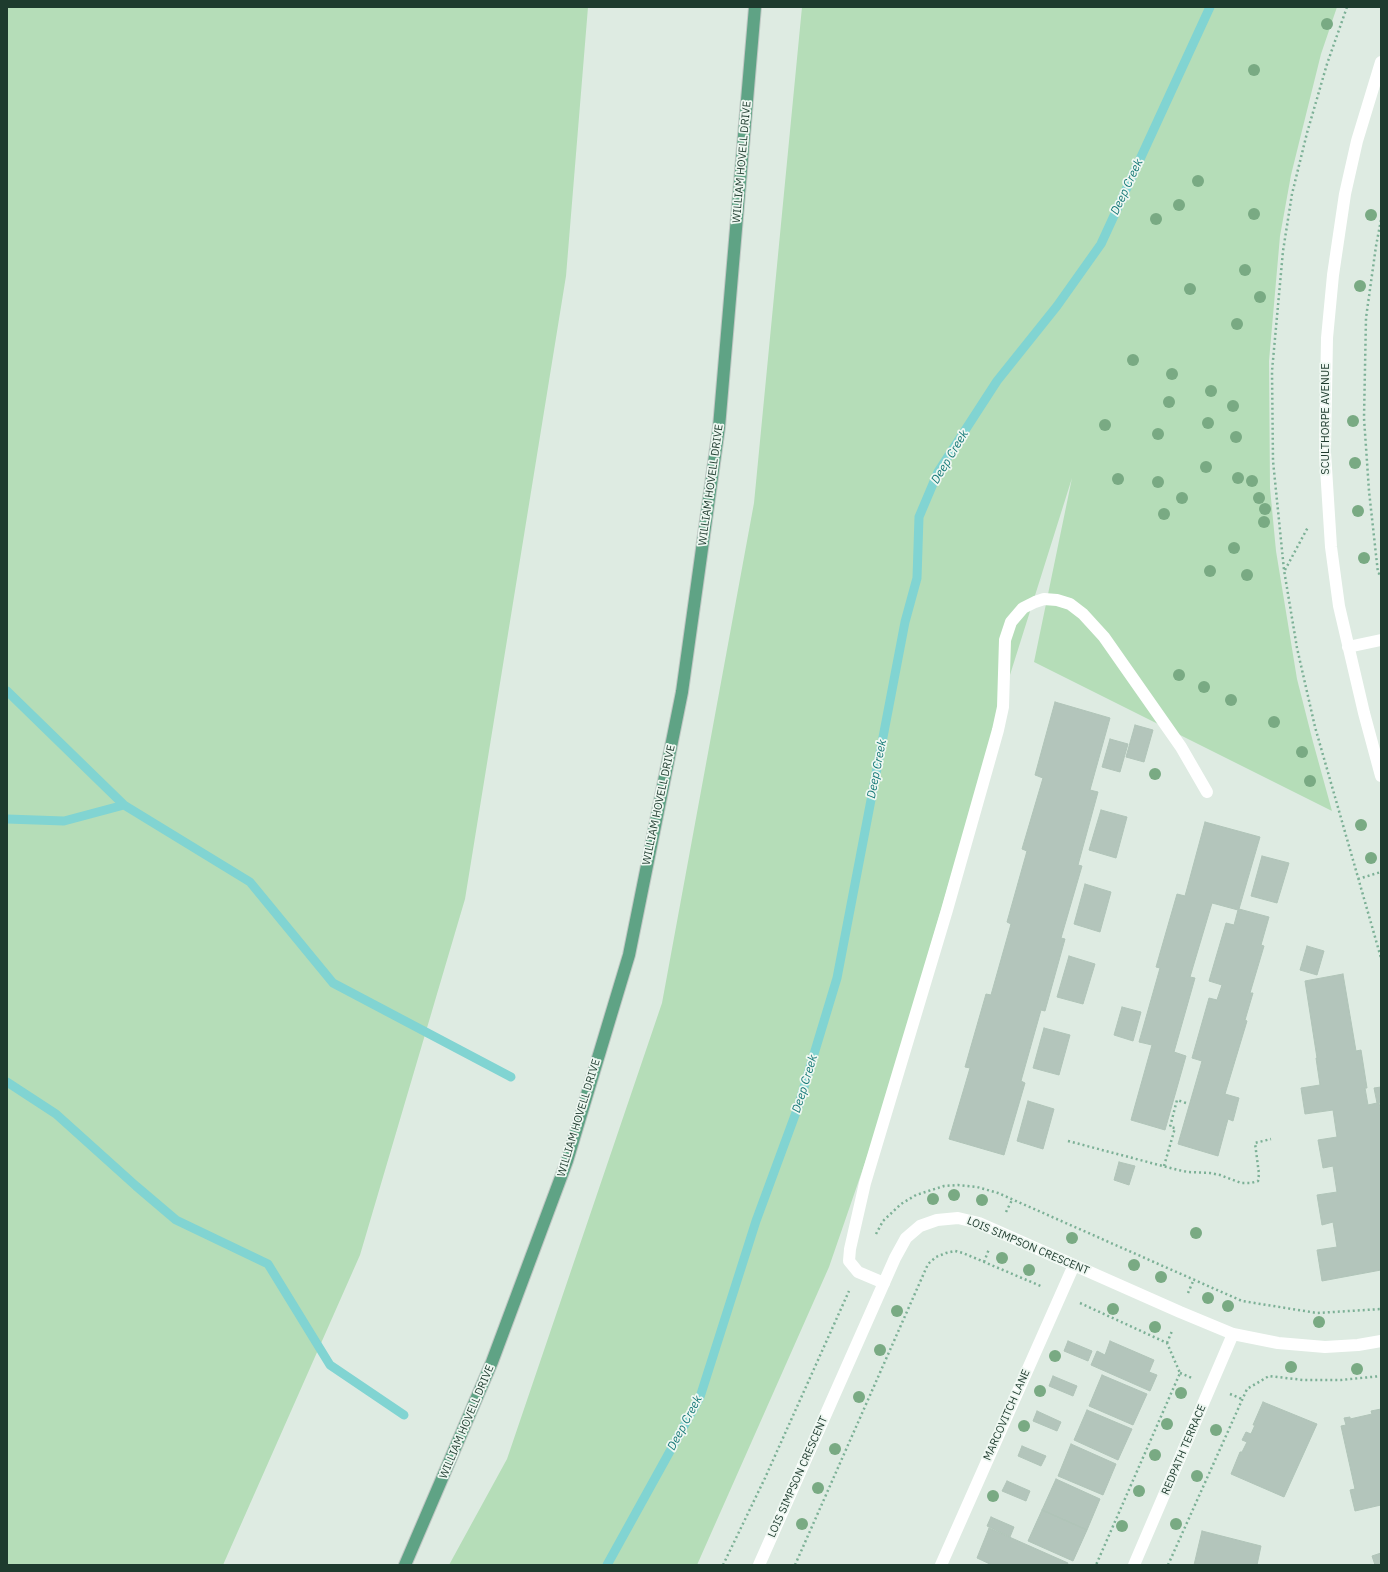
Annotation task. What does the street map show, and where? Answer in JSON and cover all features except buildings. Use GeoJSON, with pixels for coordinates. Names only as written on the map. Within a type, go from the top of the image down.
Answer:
{"type":"FeatureCollection","features":[{"type":"Feature","properties":{"kind":"main road","name":"WILLIAM HOVELL DRIVE"},"geometry":{"type":"LineString","coordinates":[[405,1565],[492,1362],[567,1161],[629,955],[682,692],[719,427],[755,7]]}},
{"type":"Feature","properties":{"kind":"street","name":"SCULTHORPE AVENUE"},"geometry":{"type":"LineString","coordinates":[[1381,62],[1357,141],[1345,194],[1333,276],[1327,338],[1324,452],[1331,547],[1339,606],[1364,713],[1381,776]]}},
{"type":"Feature","properties":{"kind":"street"},"geometry":{"type":"LineString","coordinates":[[884,1283],[858,1272],[850,1261],[850,1249],[865,1183],[947,910],[998,730],[1003,707],[1005,640],[1011,622],[1023,608],[1044,599],[1057,600],[1070,604],[1084,614],[1104,637],[1181,747],[1207,792]]}},
{"type":"Feature","properties":{"kind":"street"},"geometry":{"type":"LineString","coordinates":[[1348,647],[1381,640]]}},
{"type":"Feature","properties":{"kind":"street","name":"LOIS SIMPSON CRESCENT"},"geometry":{"type":"LineString","coordinates":[[759,1565],[884,1283],[906,1238],[920,1226],[937,1220],[958,1218],[979,1223],[1233,1334],[1278,1343],[1325,1348],[1358,1346],[1381,1341]]}},
{"type":"Feature","properties":{"kind":"street","name":"MARCOVITCH LANE"},"geometry":{"type":"LineString","coordinates":[[941,1565],[1074,1265]]}},
{"type":"Feature","properties":{"kind":"street","name":"REDPATH TERRACE"},"geometry":{"type":"LineString","coordinates":[[1134,1565],[1233,1334]]}},
{"type":"Feature","properties":{"kind":"path"},"geometry":{"type":"LineString","coordinates":[[1381,220],[1366,318],[1364,418],[1369,492],[1378,573],[1381,575]]}},
{"type":"Feature","properties":{"kind":"path"},"geometry":{"type":"LineString","coordinates":[[1284,570],[1309,523]]}},
{"type":"Feature","properties":{"kind":"path"},"geometry":{"type":"LineString","coordinates":[[1358,879],[1381,872]]}},
{"type":"Feature","properties":{"kind":"path"},"geometry":{"type":"LineString","coordinates":[[1164,1166],[1175,1128],[1170,1126],[1177,1100],[1186,1103]]}},
{"type":"Feature","properties":{"kind":"path"},"geometry":{"type":"LineString","coordinates":[[1068,1141],[1188,1172],[1210,1173],[1241,1183],[1251,1183],[1258,1181],[1259,1174],[1255,1143],[1271,1139]]}},
{"type":"Feature","properties":{"kind":"path"},"geometry":{"type":"LineString","coordinates":[[873,1240],[883,1221],[901,1204],[916,1195],[944,1186],[958,1185],[977,1187],[998,1193],[1242,1301],[1317,1313],[1381,1309]]}},
{"type":"Feature","properties":{"kind":"path"},"geometry":{"type":"LineString","coordinates":[[723,1565],[765,1478],[858,1272]]}},
{"type":"Feature","properties":{"kind":"path"},"geometry":{"type":"LineString","coordinates":[[1168,1565],[1247,1389],[1269,1376],[1303,1380],[1341,1380],[1381,1376]]}},
{"type":"Feature","properties":{"kind":"green space"},"geometry":{"type":"Polygon","coordinates":[[[7,7],[588,7],[566,276],[465,899],[360,1255],[223,1565],[7,1565],[7,7]]]}},
{"type":"Feature","properties":{"kind":"green space"},"geometry":{"type":"Polygon","coordinates":[[[802,7],[1337,7],[1321,54],[1291,175],[1280,236],[1269,361],[1270,488],[1276,551],[1297,679],[1332,811],[1034,662],[1072,478],[1009,678],[879,1122],[829,1267],[697,1565],[449,1565],[507,1459],[662,1003],[754,503],[802,7]]]}},
{"type":"Feature","properties":{"kind":"waterway","name":"Deep Creek"},"geometry":{"type":"LineString","coordinates":[[607,1565],[700,1397],[756,1221],[798,1107],[837,978],[905,622],[917,578],[919,517],[938,472],[997,381],[1057,306],[1101,244],[1210,7]]}},
{"type":"Feature","properties":{"kind":"waterway"},"geometry":{"type":"LineString","coordinates":[[7,691],[124,805],[250,882],[333,983],[511,1077]]}},
{"type":"Feature","properties":{"kind":"waterway"},"geometry":{"type":"LineString","coordinates":[[7,819],[64,821],[124,805]]}},
{"type":"Feature","properties":{"kind":"waterway"},"geometry":{"type":"LineString","coordinates":[[7,1082],[56,1114],[176,1220],[268,1264],[330,1365],[404,1415]]}}]}
